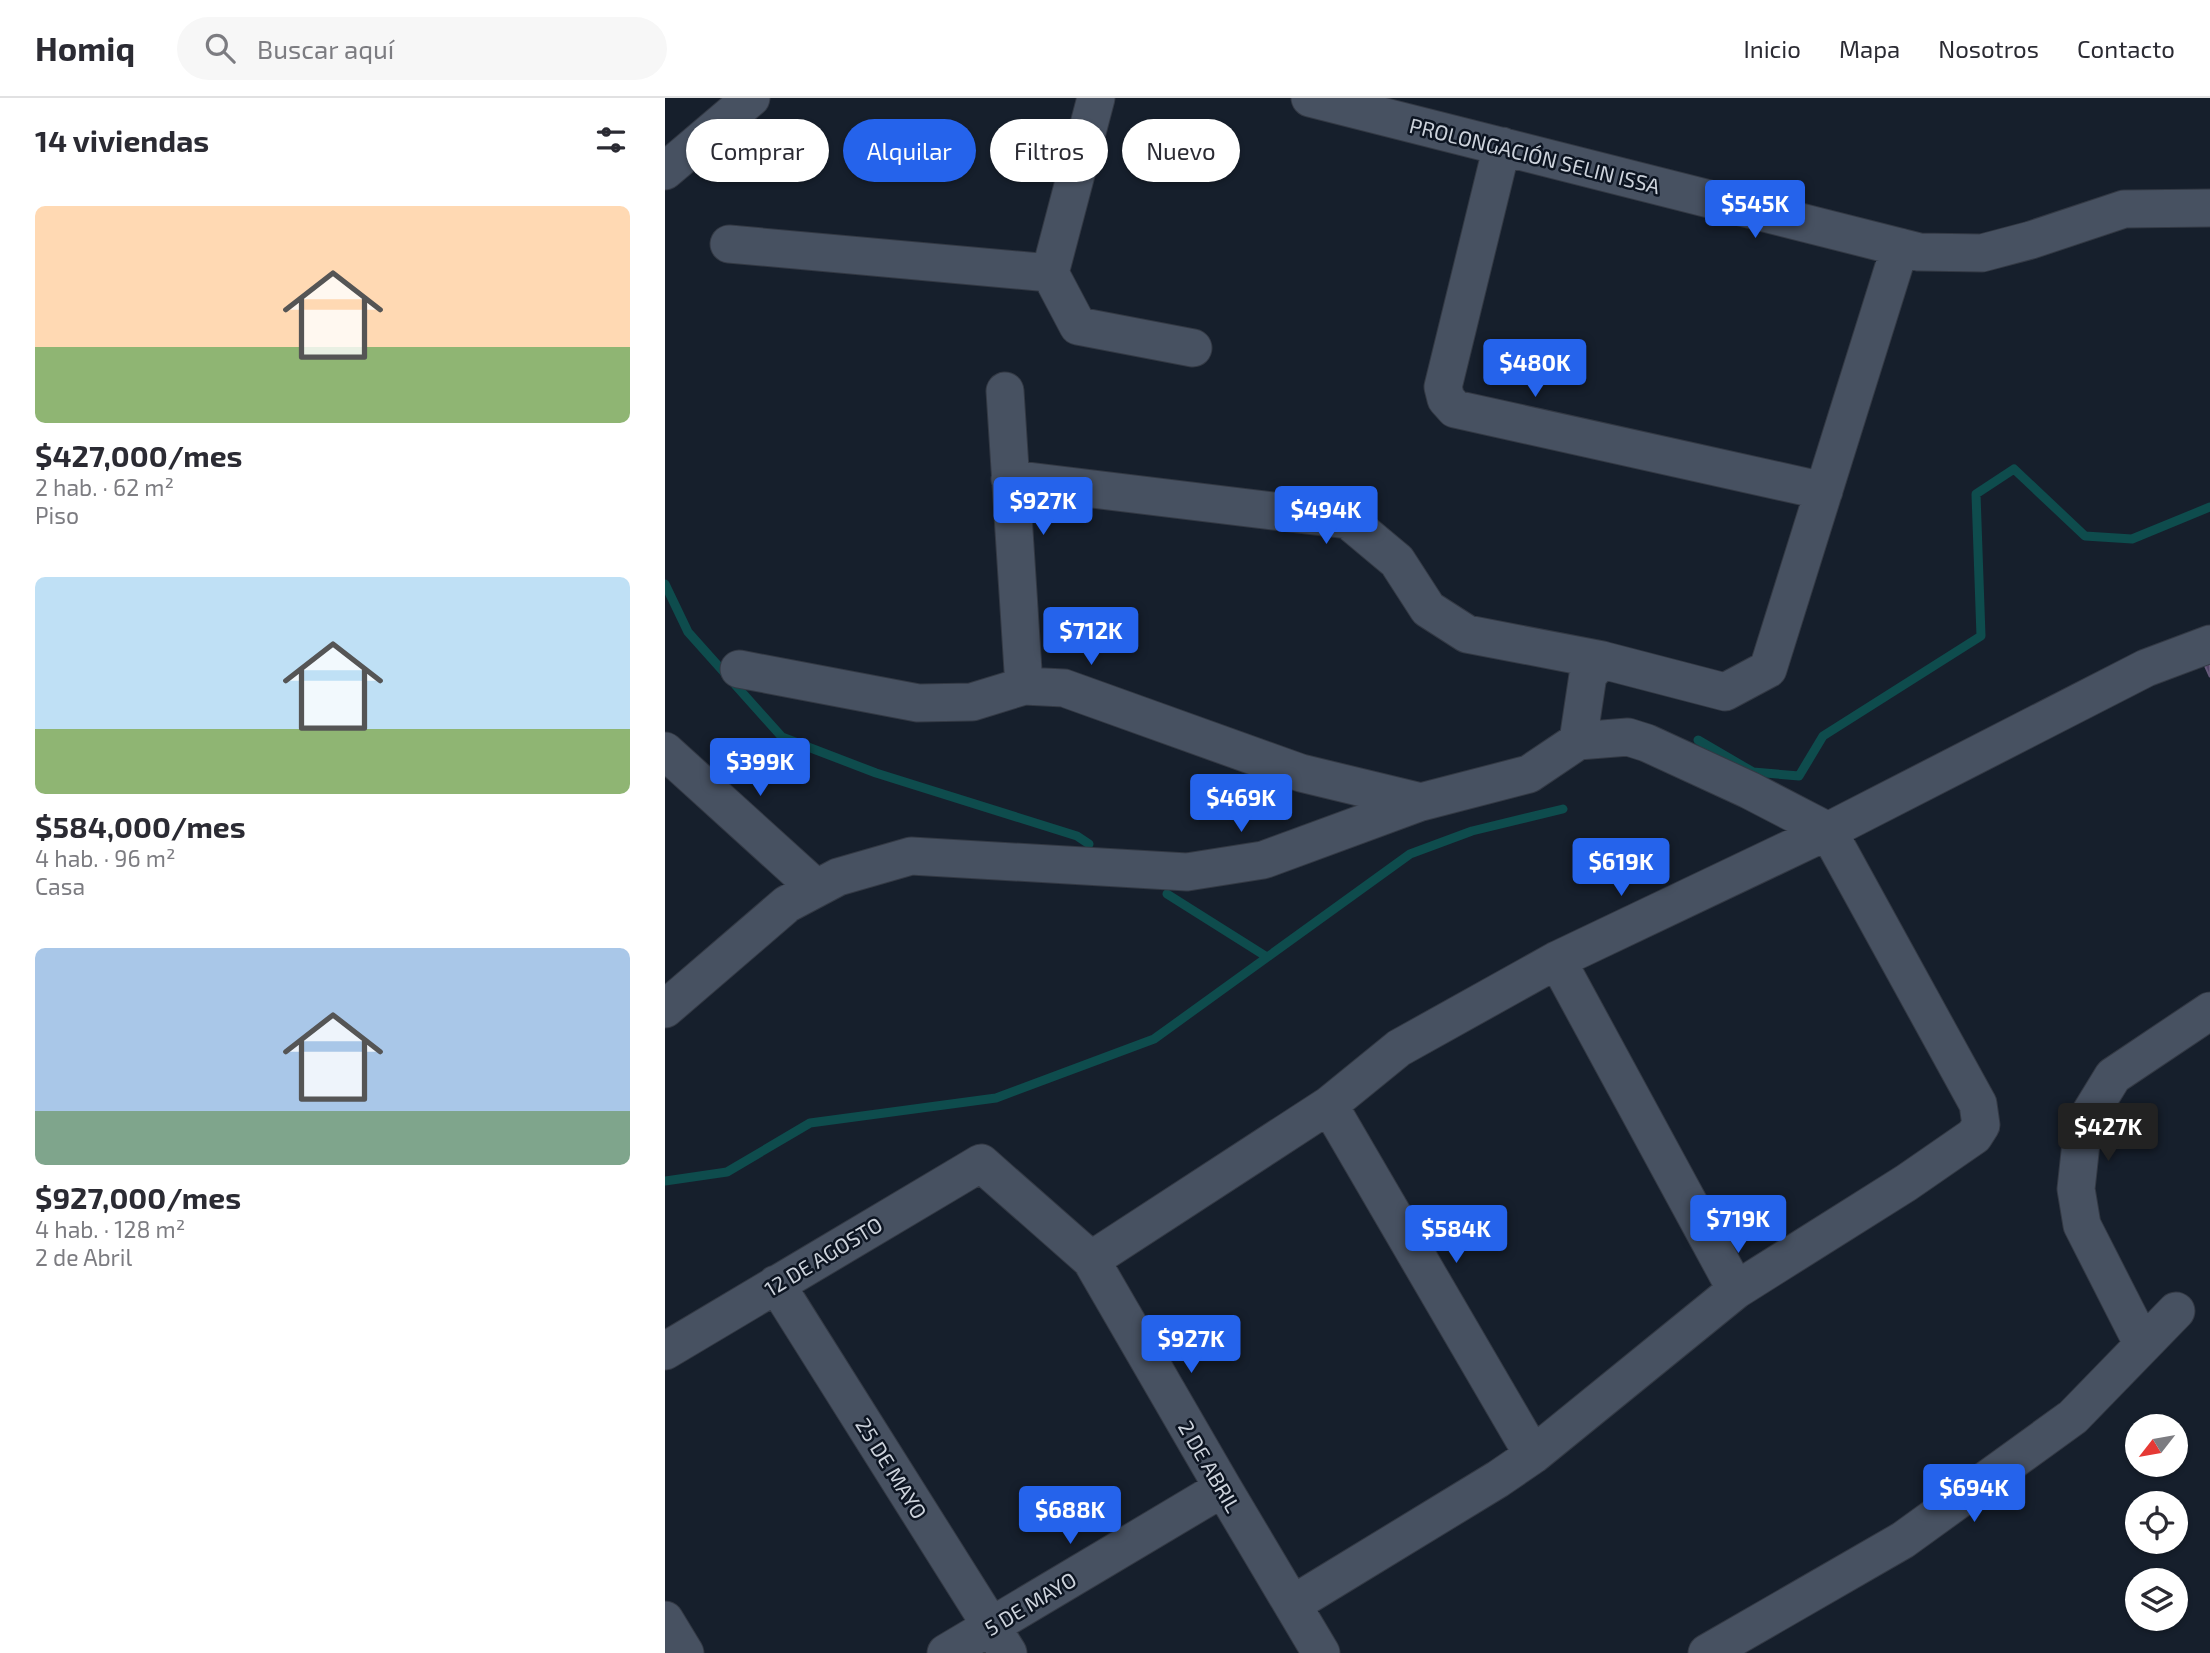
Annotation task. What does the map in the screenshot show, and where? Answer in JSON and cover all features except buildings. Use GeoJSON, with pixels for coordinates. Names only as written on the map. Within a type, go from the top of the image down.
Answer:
{"type":"FeatureCollection","features":[{"type":"Feature","properties":{"kind":"street"},"geometry":{"type":"LineString","coordinates":[[665,171],[751,98]]}},
{"type":"Feature","properties":{"kind":"street"},"geometry":{"type":"LineString","coordinates":[[1096,98],[1050,273],[1078,326],[1193,348]]}},
{"type":"Feature","properties":{"kind":"street","name":"PROLONGACIÓN SELIN ISSA"},"geometry":{"type":"LineString","coordinates":[[1310,98],[1919,251],[1982,253],[2124,209],[2210,208]]}},
{"type":"Feature","properties":{"kind":"street"},"geometry":{"type":"LineString","coordinates":[[1502,146],[1443,387],[1446,399],[1455,409],[1824,491]]}},
{"type":"Feature","properties":{"kind":"street"},"geometry":{"type":"LineString","coordinates":[[729,244],[1050,273]]}},
{"type":"Feature","properties":{"kind":"street"},"geometry":{"type":"LineString","coordinates":[[1010,479],[1348,520],[1397,561],[1429,609],[1467,634],[1602,660],[1725,692],[1768,669],[1900,247]]}},
{"type":"Feature","properties":{"kind":"street"},"geometry":{"type":"LineString","coordinates":[[1005,391],[1024,686]]}},
{"type":"Feature","properties":{"kind":"street"},"geometry":{"type":"LineString","coordinates":[[1091,1260],[1329,1105],[1399,1048],[1557,960],[1828,831],[2146,668],[2210,644]]}},
{"type":"Feature","properties":{"kind":"street"},"geometry":{"type":"LineString","coordinates":[[1578,741],[1588,675],[1602,660]]}},
{"type":"Feature","properties":{"kind":"street"},"geometry":{"type":"LineString","coordinates":[[739,669],[918,703],[972,702],[1024,686],[1064,688],[1301,773],[1421,802]]}},
{"type":"Feature","properties":{"kind":"street"},"geometry":{"type":"LineString","coordinates":[[665,1009],[787,904],[838,877],[911,856],[1187,872],[1263,860],[1421,802],[1529,774],[1578,741],[1628,737],[1647,743],[1749,790],[1828,831],[1979,1104],[1981,1125],[1974,1136],[1906,1183],[1736,1290],[1533,1455],[1499,1479],[1293,1604]]}},
{"type":"Feature","properties":{"kind":"street"},"geometry":{"type":"LineString","coordinates":[[665,751],[816,888]]}},
{"type":"Feature","properties":{"kind":"street"},"geometry":{"type":"LineString","coordinates":[[1557,960],[1736,1290]]}},
{"type":"Feature","properties":{"kind":"street"},"geometry":{"type":"LineString","coordinates":[[2143,1345],[2082,1225],[2076,1189],[2083,1125],[2113,1076],[2210,1010]]}},
{"type":"Feature","properties":{"kind":"street"},"geometry":{"type":"LineString","coordinates":[[1329,1105],[1533,1455]]}},
{"type":"Feature","properties":{"kind":"street","name":"2 DE ABRIL"},"geometry":{"type":"LineString","coordinates":[[981,1163],[1091,1260],[1321,1653]]}},
{"type":"Feature","properties":{"kind":"street","name":"12 DE AGOSTO"},"geometry":{"type":"LineString","coordinates":[[665,1351],[981,1163]]}},
{"type":"Feature","properties":{"kind":"street","name":"25 DE MAYO"},"geometry":{"type":"LineString","coordinates":[[776,1284],[1000,1640]]}},
{"type":"Feature","properties":{"kind":"street"},"geometry":{"type":"LineString","coordinates":[[1707,1653],[1913,1532],[2073,1417],[2176,1311]]}},
{"type":"Feature","properties":{"kind":"street","name":"5 DE MAYO"},"geometry":{"type":"LineString","coordinates":[[946,1653],[1000,1640],[1223,1488]]}},
{"type":"Feature","properties":{"kind":"street"},"geometry":{"type":"LineString","coordinates":[[665,1620],[685,1653]]}},
{"type":"Feature","properties":{"kind":"waterway"},"geometry":{"type":"LineString","coordinates":[[1698,740],[1753,772],[1799,776],[1823,736],[1981,636],[1976,494],[2014,469],[2085,536],[2132,539],[2210,507]]}},
{"type":"Feature","properties":{"kind":"waterway"},"geometry":{"type":"LineString","coordinates":[[665,584],[688,632],[782,737],[876,773],[1077,836],[1089,844]]}},
{"type":"Feature","properties":{"kind":"waterway"},"geometry":{"type":"LineString","coordinates":[[665,1181],[727,1172],[810,1123],[996,1098],[1154,1039],[1410,854],[1472,831],[1563,809]]}},
{"type":"Feature","properties":{"kind":"waterway"},"geometry":{"type":"LineString","coordinates":[[1167,894],[1267,957]]}}]}
